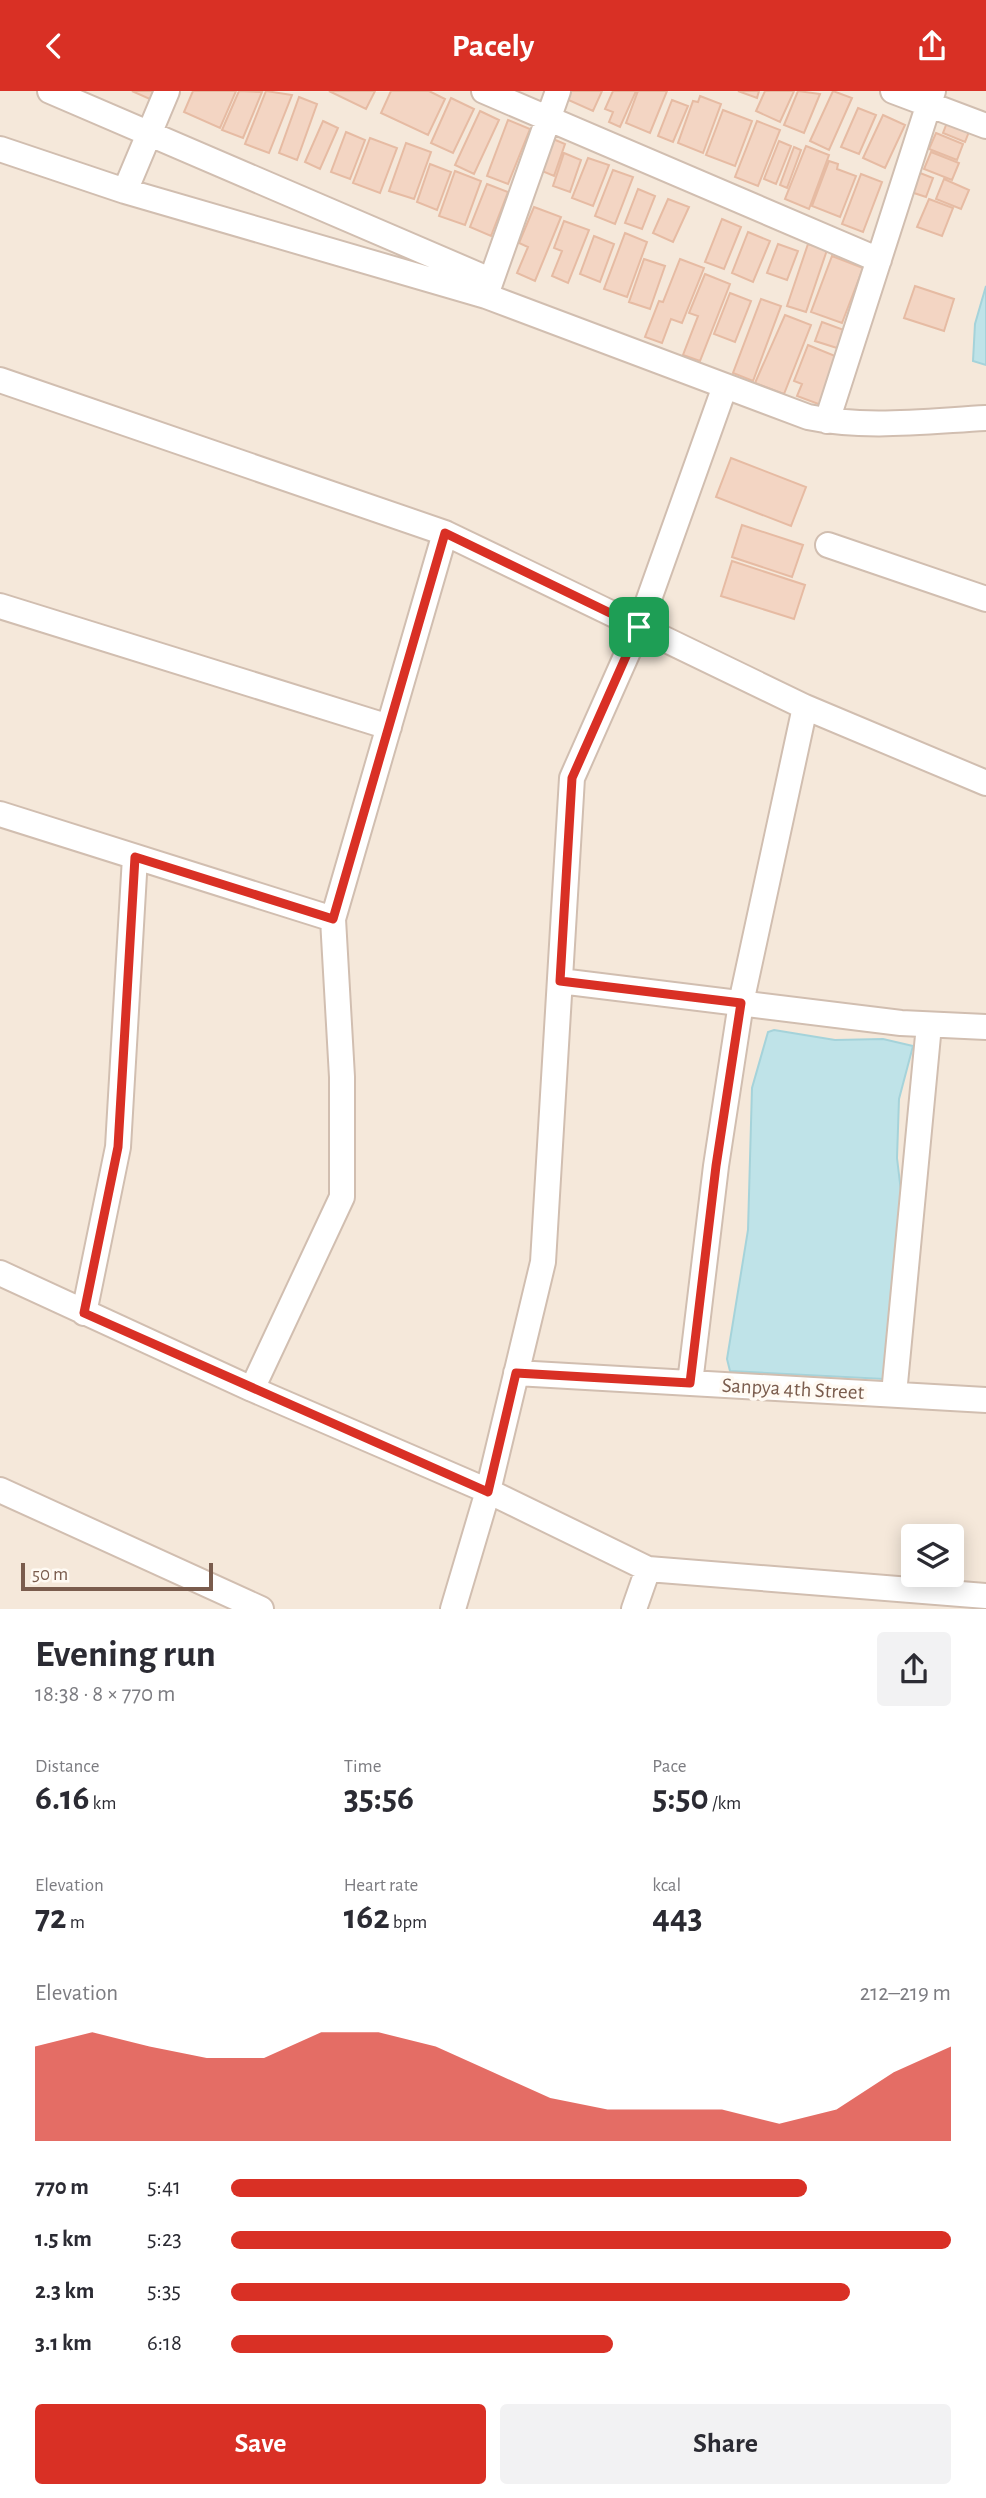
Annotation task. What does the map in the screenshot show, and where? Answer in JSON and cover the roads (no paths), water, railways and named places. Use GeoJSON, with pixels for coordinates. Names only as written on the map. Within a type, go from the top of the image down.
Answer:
{"type":"FeatureCollection","features":[{"type":"Feature","properties":{"kind":"street"},"geometry":{"type":"LineString","coordinates":[[50,91],[488,288],[725,386],[808,417],[827,421],[986,418]]}},
{"type":"Feature","properties":{"kind":"street"},"geometry":{"type":"LineString","coordinates":[[125,191],[167,91]]}},
{"type":"Feature","properties":{"kind":"street"},"geometry":{"type":"LineString","coordinates":[[484,91],[879,260]]}},
{"type":"Feature","properties":{"kind":"street"},"geometry":{"type":"LineString","coordinates":[[488,288],[558,91]]}},
{"type":"Feature","properties":{"kind":"street"},"geometry":{"type":"LineString","coordinates":[[894,91],[931,98],[986,127]]}},
{"type":"Feature","properties":{"kind":"street"},"geometry":{"type":"LineString","coordinates":[[827,421],[931,98]]}},
{"type":"Feature","properties":{"kind":"street"},"geometry":{"type":"LineString","coordinates":[[0,149],[125,191],[488,288]]}},
{"type":"Feature","properties":{"kind":"street"},"geometry":{"type":"LineString","coordinates":[[0,380],[445,533],[805,707],[986,783]]}},
{"type":"Feature","properties":{"kind":"street"},"geometry":{"type":"LineString","coordinates":[[453,1609],[488,1492],[543,1262],[572,778],[639,627],[725,386]]}},
{"type":"Feature","properties":{"kind":"street"},"geometry":{"type":"LineString","coordinates":[[252,1389],[342,1197],[342,1077],[333,919],[445,533]]}},
{"type":"Feature","properties":{"kind":"street"},"geometry":{"type":"LineString","coordinates":[[828,545],[986,599]]}},
{"type":"Feature","properties":{"kind":"street"},"geometry":{"type":"LineString","coordinates":[[0,605],[389,727]]}},
{"type":"Feature","properties":{"kind":"street"},"geometry":{"type":"LineString","coordinates":[[690,1383],[716,1166],[741,1003],[805,707]]}},
{"type":"Feature","properties":{"kind":"street"},"geometry":{"type":"LineString","coordinates":[[0,814],[333,919]]}},
{"type":"Feature","properties":{"kind":"street"},"geometry":{"type":"LineString","coordinates":[[84,1313],[118,1147],[135,857]]}},
{"type":"Feature","properties":{"kind":"street"},"geometry":{"type":"LineString","coordinates":[[560,981],[929,1025],[986,1027]]}},
{"type":"Feature","properties":{"kind":"street"},"geometry":{"type":"LineString","coordinates":[[894,1394],[929,1025]]}},
{"type":"Feature","properties":{"kind":"street"},"geometry":{"type":"LineString","coordinates":[[0,1273],[252,1389],[488,1492],[648,1569],[986,1596]]}},
{"type":"Feature","properties":{"kind":"street","name":"Sanpya 4th Street"},"geometry":{"type":"LineString","coordinates":[[516,1373],[986,1400]]}},
{"type":"Feature","properties":{"kind":"street"},"geometry":{"type":"LineString","coordinates":[[0,1490],[261,1609]]}},
{"type":"Feature","properties":{"kind":"street"},"geometry":{"type":"LineString","coordinates":[[634,1609],[648,1569]]}},
{"type":"Feature","properties":{"kind":"water"},"geometry":{"type":"Polygon","coordinates":[[[986,286],[986,365],[973,361],[975,324],[986,286]]]}},
{"type":"Feature","properties":{"kind":"water"},"geometry":{"type":"Polygon","coordinates":[[[774,1030],[835,1040],[883,1039],[913,1046],[899,1099],[897,1158],[904,1217],[884,1379],[730,1371],[727,1359],[748,1230],[752,1088],[768,1032],[774,1030]]]}}]}
